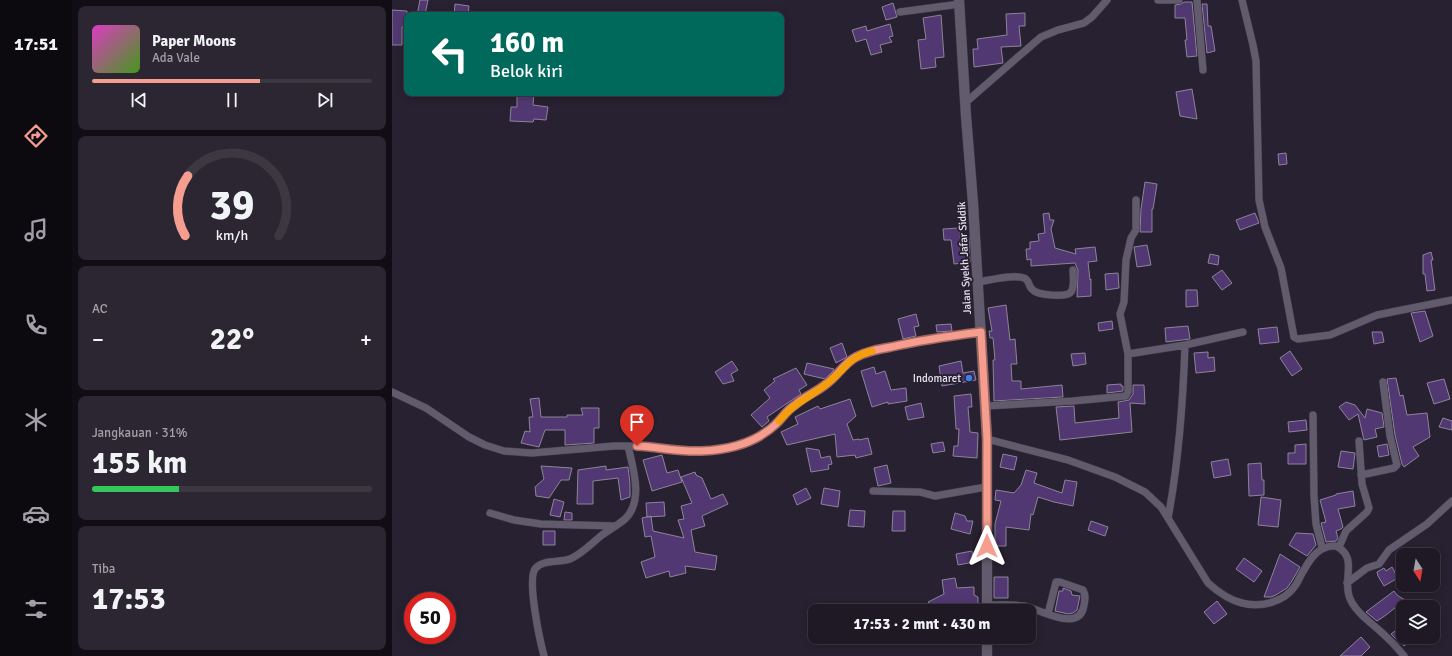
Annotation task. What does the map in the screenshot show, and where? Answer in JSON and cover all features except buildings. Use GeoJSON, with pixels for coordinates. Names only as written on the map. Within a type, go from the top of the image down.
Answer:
{"type":"FeatureCollection","features":[{"type":"Feature","properties":{"kind":"main road","name":"Jalan Syekh Jafar Siddik"},"geometry":{"type":"LineString","coordinates":[[960,2],[965,103],[973,203],[987,439],[987,604]]}},
{"type":"Feature","properties":{"kind":"main road"},"geometry":{"type":"LineString","coordinates":[[987,644],[987,656]]}},
{"type":"Feature","properties":{"kind":"street"},"geometry":{"type":"LineString","coordinates":[[965,103],[1041,37],[1058,30],[1084,23],[1092,17],[1107,0]]}},
{"type":"Feature","properties":{"kind":"street"},"geometry":{"type":"LineString","coordinates":[[1158,0],[1179,0]]}},
{"type":"Feature","properties":{"kind":"street"},"geometry":{"type":"LineString","coordinates":[[1197,0],[1203,70]]}},
{"type":"Feature","properties":{"kind":"street"},"geometry":{"type":"LineString","coordinates":[[1242,0],[1253,45],[1257,76],[1260,205],[1265,227],[1281,268],[1294,337],[1298,340],[1330,335],[1378,315],[1452,300]]}},
{"type":"Feature","properties":{"kind":"street"},"geometry":{"type":"LineString","coordinates":[[900,12],[960,2]]}},
{"type":"Feature","properties":{"kind":"street"},"geometry":{"type":"LineString","coordinates":[[985,406],[1073,401],[1126,396],[1128,392],[1128,354],[1120,314],[1124,302],[1126,260],[1131,238],[1136,230],[1136,200]]}},
{"type":"Feature","properties":{"kind":"street"},"geometry":{"type":"LineString","coordinates":[[978,282],[1010,277],[1022,277],[1027,280],[1034,292],[1066,295],[1073,287],[1073,270]]}},
{"type":"Feature","properties":{"kind":"street"},"geometry":{"type":"LineString","coordinates":[[392,392],[426,408],[469,437],[485,445],[504,451],[532,453],[628,446],[646,446],[699,451],[721,449],[745,444],[759,437],[776,424],[795,404],[825,385],[833,379],[846,364],[864,353],[924,339],[981,332]]}},
{"type":"Feature","properties":{"kind":"street"},"geometry":{"type":"LineString","coordinates":[[1128,354],[1185,345],[1243,332]]}},
{"type":"Feature","properties":{"kind":"street"},"geometry":{"type":"LineString","coordinates":[[1168,518],[1175,482],[1180,441],[1185,345]]}},
{"type":"Feature","properties":{"kind":"street"},"geometry":{"type":"LineString","coordinates":[[1361,475],[1394,468],[1397,465],[1390,436],[1383,382]]}},
{"type":"Feature","properties":{"kind":"street"},"geometry":{"type":"LineString","coordinates":[[1313,415],[1314,496],[1316,524],[1322,548]]}},
{"type":"Feature","properties":{"kind":"street"},"geometry":{"type":"LineString","coordinates":[[987,439],[1068,460],[1115,476],[1145,492],[1162,507],[1208,583],[1227,597],[1243,603],[1259,604],[1278,601],[1296,586],[1304,569],[1313,556],[1322,548],[1332,545],[1339,547],[1347,555],[1347,583],[1353,603],[1362,615],[1381,631],[1404,656]]}},
{"type":"Feature","properties":{"kind":"street"},"geometry":{"type":"LineString","coordinates":[[1339,547],[1346,531],[1368,510],[1361,475],[1361,452],[1359,441]]}},
{"type":"Feature","properties":{"kind":"street"},"geometry":{"type":"LineString","coordinates":[[544,656],[539,639],[532,586],[535,569],[539,565],[546,563],[570,559],[625,519],[634,504],[636,493],[634,473],[628,446]]}},
{"type":"Feature","properties":{"kind":"street"},"geometry":{"type":"LineString","coordinates":[[873,491],[920,492],[935,496],[986,487]]}},
{"type":"Feature","properties":{"kind":"street"},"geometry":{"type":"LineString","coordinates":[[1347,583],[1367,568],[1379,564],[1389,550],[1427,524],[1452,501]]}},
{"type":"Feature","properties":{"kind":"street"},"geometry":{"type":"LineString","coordinates":[[490,513],[514,520],[541,524],[615,526]]}},
{"type":"Feature","properties":{"kind":"street"},"geometry":{"type":"LineString","coordinates":[[1036,610],[1048,614],[1066,619],[1079,616],[1083,613],[1083,590],[1060,582],[1055,583],[1048,614]]}},
{"type":"Feature","properties":{"kind":"slow traffic"},"geometry":{"type":"LineString","coordinates":[[779,421],[795,404],[833,379],[846,364],[864,353],[872,351]]}},
{"type":"Feature","properties":{"kind":"place","name":"Indomaret"},"geometry":{"type":"Point","coordinates":[969,378]}},
{"type":"Feature","properties":{"kind":"route"},"geometry":{"type":"LineString","coordinates":[[637,446],[699,451],[721,449],[745,444],[759,437],[776,424],[795,404],[825,385],[833,379],[846,364],[864,353],[924,339],[981,332],[987,439],[987,546]]}}]}
